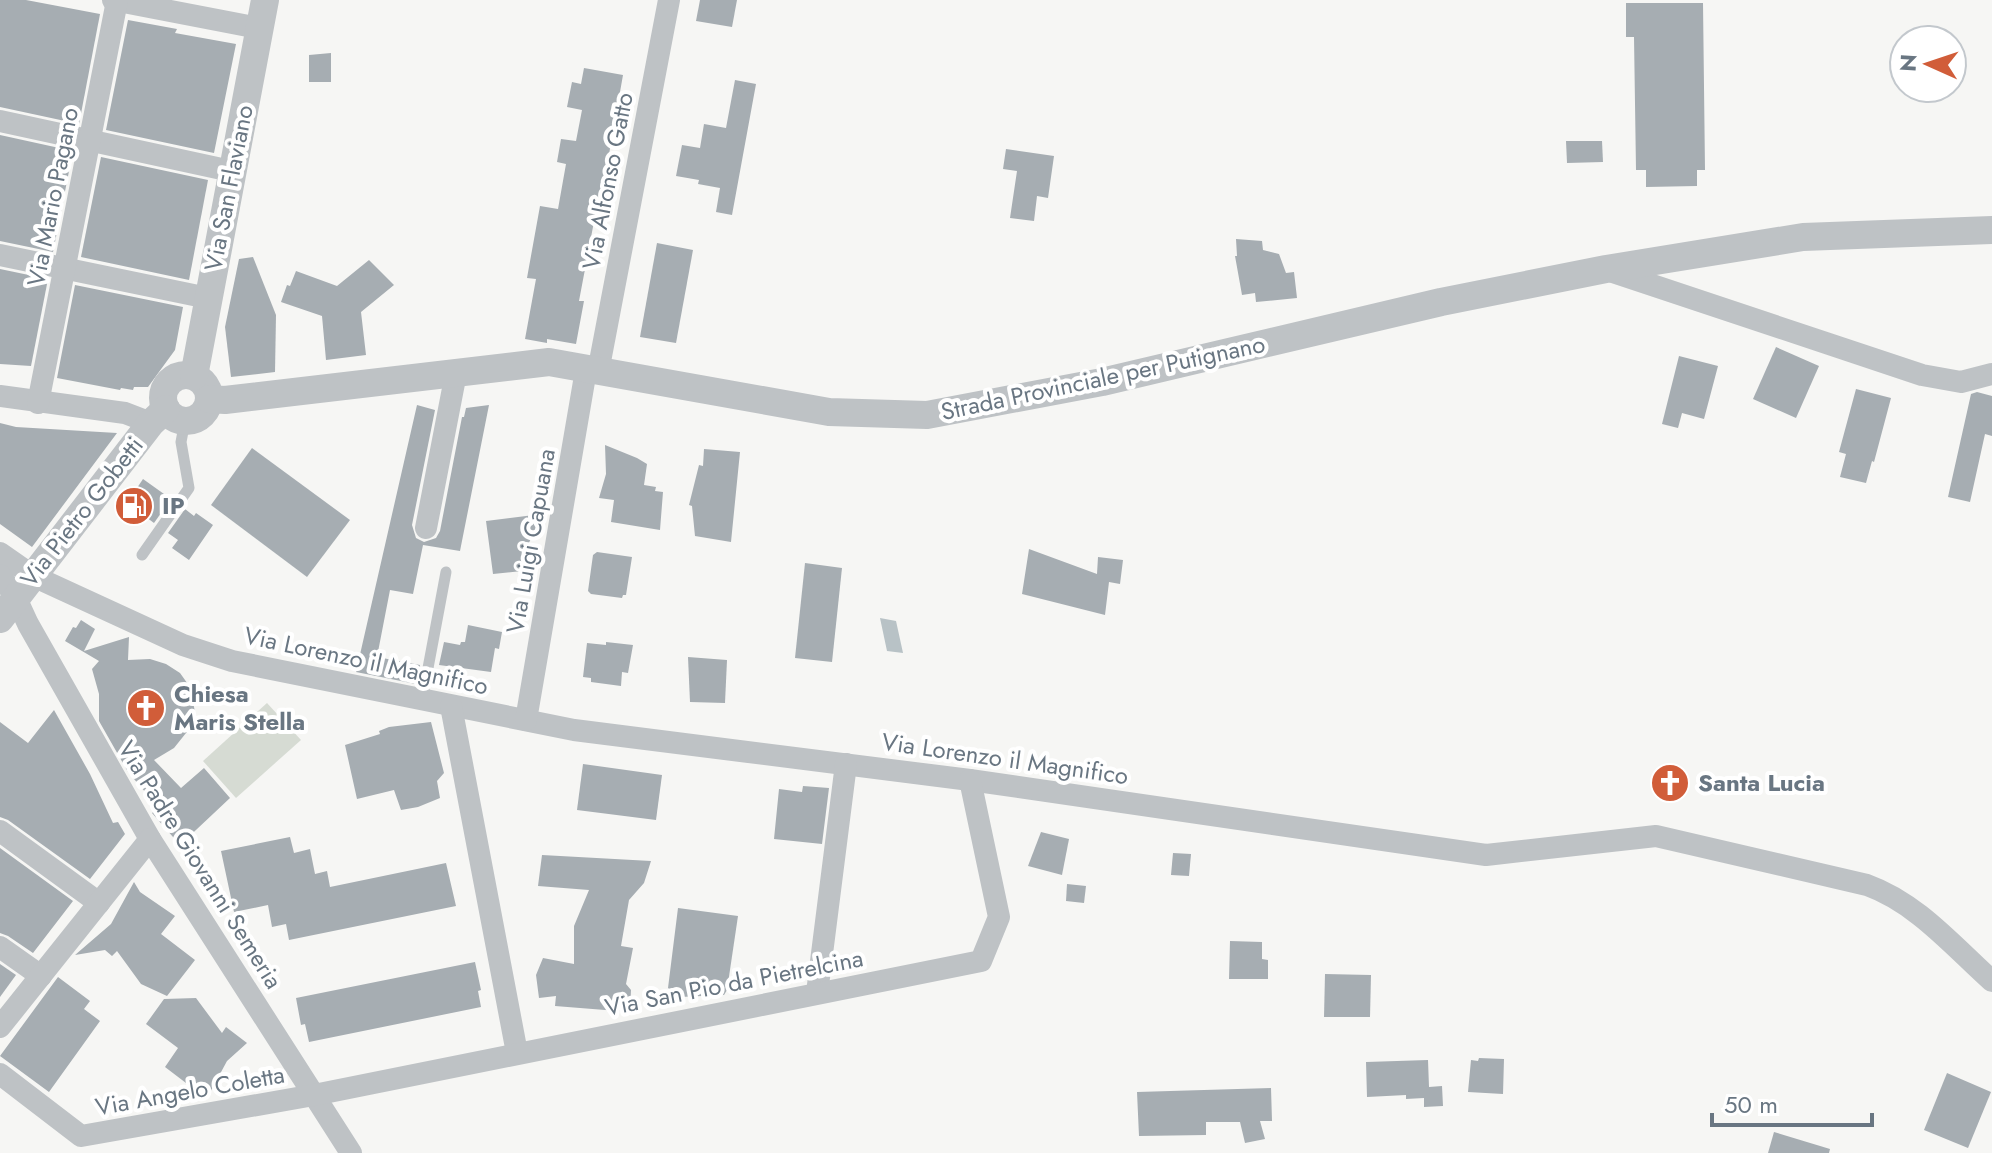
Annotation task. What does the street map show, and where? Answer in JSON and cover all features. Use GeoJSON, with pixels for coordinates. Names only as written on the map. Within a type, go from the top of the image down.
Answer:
{"type":"FeatureCollection","features":[{"type":"Feature","properties":{"kind":"street"},"geometry":{"type":"LineString","coordinates":[[115,0],[259,28]]}},
{"type":"Feature","properties":{"kind":"street","name":"Via Mario Pagano"},"geometry":{"type":"LineString","coordinates":[[38,403],[91,141],[115,0]]}},
{"type":"Feature","properties":{"kind":"street","name":"Via San Flaviano"},"geometry":{"type":"LineString","coordinates":[[202,388],[208,298],[265,0]]}},
{"type":"Feature","properties":{"kind":"street","name":"Via Alfonso Gatto"},"geometry":{"type":"LineString","coordinates":[[592,371],[669,0]]}},
{"type":"Feature","properties":{"kind":"street"},"geometry":{"type":"LineString","coordinates":[[0,121],[231,171]]}},
{"type":"Feature","properties":{"kind":"street","name":"Strada Provinciale per Putignano"},"geometry":{"type":"LineString","coordinates":[[202,388],[225,400],[549,362],[829,412],[927,415],[1102,382],[1426,305],[1606,269],[1803,237],[1992,230]]}},
{"type":"Feature","properties":{"kind":"street"},"geometry":{"type":"LineString","coordinates":[[0,255],[208,298]]}},
{"type":"Feature","properties":{"kind":"street"},"geometry":{"type":"LineString","coordinates":[[1606,269],[1922,375],[1961,382],[1992,374]]}},
{"type":"Feature","properties":{"kind":"street","name":"Via Luigi Capuana"},"geometry":{"type":"LineString","coordinates":[[526,720],[592,371]]}},
{"type":"Feature","properties":{"kind":"street"},"geometry":{"type":"LineString","coordinates":[[426,528],[456,373]]}},
{"type":"Feature","properties":{"kind":"street"},"geometry":{"type":"LineString","coordinates":[[0,396],[167,417],[202,415],[202,388],[182,375],[171,381],[163,397],[167,417]]}},
{"type":"Feature","properties":{"kind":"street","name":"Via Pietro Gobetti"},"geometry":{"type":"LineString","coordinates":[[12,592],[167,417]]}},
{"type":"Feature","properties":{"kind":"street","name":"Via Lorenzo il Magnifico"},"geometry":{"type":"LineString","coordinates":[[0,553],[12,592],[232,661],[574,730],[970,780],[1486,855],[1656,836],[1867,885],[1889,893],[1917,913],[1992,981]]}},
{"type":"Feature","properties":{"kind":"street","name":"Via Padre Giovanni Semeria"},"geometry":{"type":"LineString","coordinates":[[12,592],[150,839],[351,1153]]}},
{"type":"Feature","properties":{"kind":"street"},"geometry":{"type":"LineString","coordinates":[[451,706],[517,1053]]}},
{"type":"Feature","properties":{"kind":"street"},"geometry":{"type":"LineString","coordinates":[[817,993],[846,764]]}},
{"type":"Feature","properties":{"kind":"street","name":"Via San Pio da Pietrelcina"},"geometry":{"type":"LineString","coordinates":[[314,1095],[981,961],[999,917],[970,780]]}},
{"type":"Feature","properties":{"kind":"street"},"geometry":{"type":"LineString","coordinates":[[0,831],[99,903]]}},
{"type":"Feature","properties":{"kind":"street"},"geometry":{"type":"LineString","coordinates":[[0,1027],[150,839]]}},
{"type":"Feature","properties":{"kind":"street"},"geometry":{"type":"LineString","coordinates":[[0,947],[41,976]]}},
{"type":"Feature","properties":{"kind":"street","name":"Via Angelo Coletta"},"geometry":{"type":"LineString","coordinates":[[0,1074],[81,1136],[314,1095]]}},
{"type":"Feature","properties":{"kind":"lane"},"geometry":{"type":"LineString","coordinates":[[142,555],[189,488],[181,442],[167,417]]}},
{"type":"Feature","properties":{"kind":"lane"},"geometry":{"type":"LineString","coordinates":[[422,700],[446,572]]}},
{"type":"Feature","properties":{"kind":"shaded area"},"geometry":{"type":"Polygon","coordinates":[[[880,618],[896,621],[903,653],[887,651],[880,618]]]}},
{"type":"Feature","properties":{"kind":"shaded area"},"geometry":{"type":"Polygon","coordinates":[[[267,703],[301,740],[236,798],[203,761],[267,703]]]}},
{"type":"Feature","properties":{"kind":"building"},"geometry":{"type":"Polygon","coordinates":[[[0,0],[26,0],[100,14],[79,124],[0,107],[0,0]]]}},
{"type":"Feature","properties":{"kind":"building"},"geometry":{"type":"Polygon","coordinates":[[[700,0],[737,0],[732,27],[696,21],[700,0]]]}},
{"type":"Feature","properties":{"kind":"building"},"geometry":{"type":"Polygon","coordinates":[[[1626,3],[1703,3],[1705,170],[1697,170],[1697,186],[1646,187],[1646,170],[1636,170],[1634,37],[1626,37],[1626,3]]]}},
{"type":"Feature","properties":{"kind":"building"},"geometry":{"type":"Polygon","coordinates":[[[128,20],[177,29],[175,33],[236,44],[214,153],[106,130],[128,20]]]}},
{"type":"Feature","properties":{"kind":"building"},"geometry":{"type":"Polygon","coordinates":[[[331,53],[331,82],[309,82],[309,55],[331,53]]]}},
{"type":"Feature","properties":{"kind":"building"},"geometry":{"type":"Polygon","coordinates":[[[584,68],[623,75],[608,160],[619,163],[612,197],[599,195],[579,301],[584,301],[576,344],[547,339],[547,343],[525,339],[536,279],[527,278],[540,206],[558,209],[566,164],[557,162],[561,139],[576,141],[582,110],[567,107],[572,82],[581,84],[584,68]]]}},
{"type":"Feature","properties":{"kind":"building"},"geometry":{"type":"Polygon","coordinates":[[[735,80],[756,84],[732,215],[716,212],[720,188],[676,176],[682,145],[700,148],[704,124],[726,128],[735,80]]]}},
{"type":"Feature","properties":{"kind":"building"},"geometry":{"type":"Polygon","coordinates":[[[0,135],[73,151],[53,252],[0,241],[0,135]]]}},
{"type":"Feature","properties":{"kind":"building"},"geometry":{"type":"Polygon","coordinates":[[[1566,141],[1602,141],[1603,162],[1567,163],[1566,141]]]}},
{"type":"Feature","properties":{"kind":"building"},"geometry":{"type":"Polygon","coordinates":[[[1006,149],[1054,156],[1048,198],[1037,196],[1034,221],[1010,218],[1017,171],[1003,169],[1006,149]]]}},
{"type":"Feature","properties":{"kind":"building"},"geometry":{"type":"Polygon","coordinates":[[[101,157],[208,180],[189,280],[81,257],[101,157]]]}},
{"type":"Feature","properties":{"kind":"building"},"geometry":{"type":"Polygon","coordinates":[[[1236,239],[1262,241],[1263,250],[1279,254],[1286,273],[1294,272],[1297,298],[1256,302],[1255,293],[1242,295],[1235,256],[1236,239]]]}},
{"type":"Feature","properties":{"kind":"building"},"geometry":{"type":"Polygon","coordinates":[[[657,243],[693,250],[676,343],[640,337],[657,243]]]}},
{"type":"Feature","properties":{"kind":"building"},"geometry":{"type":"Polygon","coordinates":[[[253,257],[276,315],[275,372],[231,377],[225,327],[239,259],[253,257]]]}},
{"type":"Feature","properties":{"kind":"building"},"geometry":{"type":"Polygon","coordinates":[[[369,260],[394,285],[361,312],[366,355],[326,360],[322,316],[281,302],[287,285],[290,286],[296,271],[337,286],[369,260]]]}},
{"type":"Feature","properties":{"kind":"building"},"geometry":{"type":"Polygon","coordinates":[[[0,269],[48,279],[31,366],[0,364],[0,269]]]}},
{"type":"Feature","properties":{"kind":"building"},"geometry":{"type":"Polygon","coordinates":[[[75,285],[183,307],[175,350],[148,387],[120,390],[57,378],[75,285]]]}},
{"type":"Feature","properties":{"kind":"building"},"geometry":{"type":"Polygon","coordinates":[[[1776,347],[1819,366],[1796,418],[1753,399],[1776,347]]]}},
{"type":"Feature","properties":{"kind":"building"},"geometry":{"type":"Polygon","coordinates":[[[1679,356],[1718,366],[1704,419],[1682,413],[1678,428],[1662,424],[1679,356]]]}},
{"type":"Feature","properties":{"kind":"building"},"geometry":{"type":"Polygon","coordinates":[[[1856,389],[1891,398],[1866,483],[1840,477],[1846,454],[1839,452],[1856,389]]]}},
{"type":"Feature","properties":{"kind":"building"},"geometry":{"type":"Polygon","coordinates":[[[1977,392],[1992,396],[1992,436],[1985,434],[1970,502],[1948,497],[1971,394],[1977,392]]]}},
{"type":"Feature","properties":{"kind":"building"},"geometry":{"type":"Polygon","coordinates":[[[417,405],[435,410],[412,525],[416,538],[424,542],[436,538],[440,531],[466,408],[489,405],[460,551],[423,545],[413,594],[390,590],[377,657],[420,665],[416,684],[356,672],[417,405]]]}},
{"type":"Feature","properties":{"kind":"building"},"geometry":{"type":"Polygon","coordinates":[[[0,423],[16,427],[117,433],[32,547],[0,524],[0,423]]]}},
{"type":"Feature","properties":{"kind":"building"},"geometry":{"type":"Polygon","coordinates":[[[605,445],[647,464],[644,485],[663,492],[660,530],[611,522],[614,500],[599,498],[606,474],[605,445]]]}},
{"type":"Feature","properties":{"kind":"building"},"geometry":{"type":"Polygon","coordinates":[[[252,448],[350,520],[307,577],[211,505],[252,448]]]}},
{"type":"Feature","properties":{"kind":"building"},"geometry":{"type":"Polygon","coordinates":[[[704,449],[740,452],[731,542],[695,536],[692,506],[689,505],[699,465],[703,466],[704,449]]]}},
{"type":"Feature","properties":{"kind":"building"},"geometry":{"type":"Polygon","coordinates":[[[143,479],[171,499],[154,523],[127,503],[143,479]]]}},
{"type":"Feature","properties":{"kind":"building"},"geometry":{"type":"Polygon","coordinates":[[[185,509],[213,525],[189,560],[172,548],[178,540],[168,533],[185,509]]]}},
{"type":"Feature","properties":{"kind":"building"},"geometry":{"type":"Polygon","coordinates":[[[542,514],[528,545],[531,570],[493,574],[486,521],[542,514]]]}},
{"type":"Feature","properties":{"kind":"building"},"geometry":{"type":"Polygon","coordinates":[[[1029,549],[1097,574],[1098,557],[1123,560],[1120,584],[1109,582],[1105,615],[1022,594],[1029,549]]]}},
{"type":"Feature","properties":{"kind":"building"},"geometry":{"type":"Polygon","coordinates":[[[597,552],[632,557],[626,595],[622,598],[588,591],[593,555],[597,552]]]}},
{"type":"Feature","properties":{"kind":"building"},"geometry":{"type":"Polygon","coordinates":[[[805,563],[842,568],[832,662],[795,658],[805,563]]]}},
{"type":"Feature","properties":{"kind":"building"},"geometry":{"type":"Polygon","coordinates":[[[81,620],[95,629],[84,651],[129,637],[128,660],[150,659],[166,664],[180,673],[190,687],[195,712],[190,728],[174,748],[154,760],[181,788],[204,768],[230,798],[180,845],[152,813],[159,808],[128,772],[99,721],[99,694],[92,669],[99,661],[65,641],[81,620]]]}},
{"type":"Feature","properties":{"kind":"building"},"geometry":{"type":"Polygon","coordinates":[[[468,625],[502,632],[499,649],[495,648],[491,672],[439,665],[444,642],[460,645],[465,642],[468,625]]]}},
{"type":"Feature","properties":{"kind":"building"},"geometry":{"type":"Polygon","coordinates":[[[606,642],[633,645],[628,673],[622,672],[621,686],[591,682],[591,678],[583,677],[587,643],[606,645],[606,642]]]}},
{"type":"Feature","properties":{"kind":"building"},"geometry":{"type":"Polygon","coordinates":[[[688,657],[727,660],[725,703],[690,702],[688,657]]]}},
{"type":"Feature","properties":{"kind":"building"},"geometry":{"type":"Polygon","coordinates":[[[54,710],[113,823],[118,822],[125,834],[90,879],[0,817],[0,722],[28,743],[54,710]]]}},
{"type":"Feature","properties":{"kind":"building"},"geometry":{"type":"Polygon","coordinates":[[[431,722],[444,773],[437,781],[440,798],[401,810],[394,790],[357,799],[345,745],[380,734],[379,731],[389,727],[431,722]]]}},
{"type":"Feature","properties":{"kind":"building"},"geometry":{"type":"Polygon","coordinates":[[[583,764],[662,775],[656,820],[577,810],[583,764]]]}},
{"type":"Feature","properties":{"kind":"building"},"geometry":{"type":"Polygon","coordinates":[[[803,786],[829,788],[822,844],[774,839],[779,789],[802,792],[803,786]]]}},
{"type":"Feature","properties":{"kind":"building"},"geometry":{"type":"Polygon","coordinates":[[[1041,832],[1069,839],[1062,875],[1028,866],[1041,832]]]}},
{"type":"Feature","properties":{"kind":"building"},"geometry":{"type":"Polygon","coordinates":[[[290,837],[294,853],[310,849],[315,874],[327,871],[330,887],[446,863],[456,906],[289,940],[286,924],[272,927],[268,905],[234,912],[221,851],[290,837]]]}},
{"type":"Feature","properties":{"kind":"building"},"geometry":{"type":"Polygon","coordinates":[[[0,848],[73,901],[33,953],[0,933],[0,848]]]}},
{"type":"Feature","properties":{"kind":"building"},"geometry":{"type":"Polygon","coordinates":[[[1173,853],[1191,854],[1189,876],[1171,875],[1173,853]]]}},
{"type":"Feature","properties":{"kind":"building"},"geometry":{"type":"Polygon","coordinates":[[[542,855],[651,861],[644,883],[629,900],[621,946],[633,948],[626,984],[631,990],[630,1012],[555,1006],[556,996],[539,998],[536,975],[543,958],[574,964],[574,926],[589,890],[538,886],[542,855]]]}},
{"type":"Feature","properties":{"kind":"building"},"geometry":{"type":"Polygon","coordinates":[[[134,882],[140,892],[175,916],[161,934],[195,960],[167,996],[141,984],[117,951],[112,956],[105,950],[75,955],[111,924],[134,882]]]}},
{"type":"Feature","properties":{"kind":"building"},"geometry":{"type":"Polygon","coordinates":[[[1067,884],[1086,886],[1084,903],[1066,901],[1067,884]]]}},
{"type":"Feature","properties":{"kind":"building"},"geometry":{"type":"Polygon","coordinates":[[[678,908],[738,916],[724,995],[680,997],[668,988],[678,908]]]}},
{"type":"Feature","properties":{"kind":"building"},"geometry":{"type":"Polygon","coordinates":[[[1230,941],[1262,942],[1262,959],[1268,960],[1268,979],[1229,979],[1230,941]]]}},
{"type":"Feature","properties":{"kind":"building"},"geometry":{"type":"Polygon","coordinates":[[[475,962],[481,1007],[309,1042],[305,1024],[301,1025],[296,998],[475,962]]]}},
{"type":"Feature","properties":{"kind":"building"},"geometry":{"type":"Polygon","coordinates":[[[0,964],[16,975],[0,997],[0,964]]]}},
{"type":"Feature","properties":{"kind":"building"},"geometry":{"type":"Polygon","coordinates":[[[1325,974],[1371,975],[1370,1017],[1324,1017],[1325,974]]]}},
{"type":"Feature","properties":{"kind":"building"},"geometry":{"type":"Polygon","coordinates":[[[58,977],[90,1001],[84,1009],[100,1021],[49,1092],[0,1056],[58,977]]]}},
{"type":"Feature","properties":{"kind":"building"},"geometry":{"type":"Polygon","coordinates":[[[196,998],[222,1033],[226,1027],[247,1043],[227,1061],[206,1100],[188,1081],[186,1083],[165,1067],[178,1048],[146,1024],[164,999],[196,998]]]}},
{"type":"Feature","properties":{"kind":"building"},"geometry":{"type":"Polygon","coordinates":[[[1479,1058],[1504,1059],[1503,1094],[1468,1092],[1471,1060],[1478,1061],[1479,1058]]]}},
{"type":"Feature","properties":{"kind":"building"},"geometry":{"type":"Polygon","coordinates":[[[1428,1060],[1429,1087],[1442,1086],[1443,1106],[1424,1107],[1424,1098],[1406,1099],[1406,1095],[1367,1097],[1366,1062],[1428,1060]]]}},
{"type":"Feature","properties":{"kind":"building"},"geometry":{"type":"Polygon","coordinates":[[[1947,1073],[1991,1092],[1968,1148],[1924,1130],[1947,1073]]]}},
{"type":"Feature","properties":{"kind":"building"},"geometry":{"type":"Polygon","coordinates":[[[1271,1088],[1272,1121],[1260,1121],[1265,1139],[1245,1143],[1240,1122],[1206,1122],[1206,1135],[1139,1136],[1137,1092],[1271,1088]]]}},
{"type":"Feature","properties":{"kind":"building"},"geometry":{"type":"Polygon","coordinates":[[[1774,1132],[1830,1149],[1829,1153],[1768,1153],[1774,1132]]]}},
{"type":"Feature","properties":{"kind":"place","name":"IP"},"geometry":{"type":"Point","coordinates":[134,506]}},
{"type":"Feature","properties":{"kind":"place","name":"Chiesa Maris Stella"},"geometry":{"type":"Point","coordinates":[146,708]}},
{"type":"Feature","properties":{"kind":"place","name":"Santa Lucia"},"geometry":{"type":"Point","coordinates":[1670,783]}}]}
